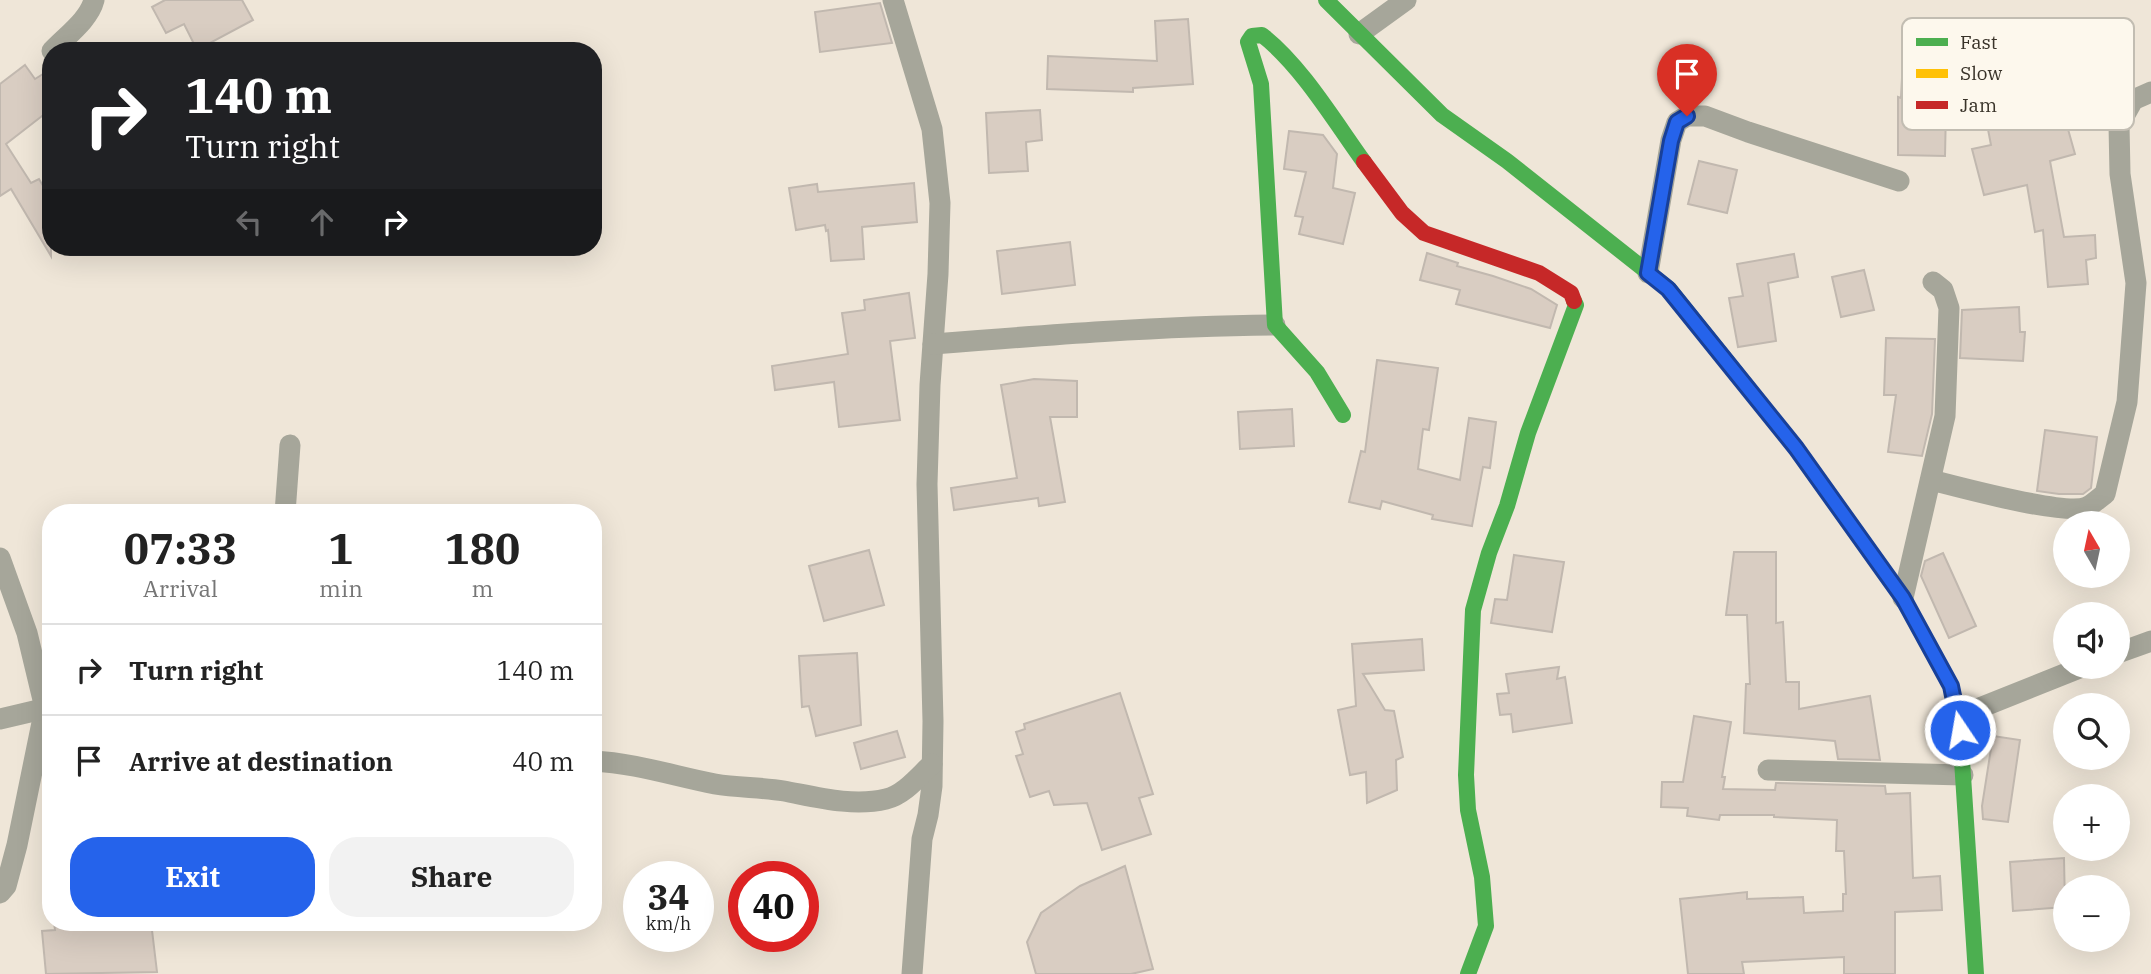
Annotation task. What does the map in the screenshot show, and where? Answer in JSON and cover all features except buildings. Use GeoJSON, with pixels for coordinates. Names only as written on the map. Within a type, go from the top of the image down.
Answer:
{"type":"FeatureCollection","features":[{"type":"Feature","properties":{"kind":"street"},"geometry":{"type":"LineString","coordinates":[[60,42],[83,20],[94,0]]}},
{"type":"Feature","properties":{"kind":"street"},"geometry":{"type":"LineString","coordinates":[[894,0],[932,129],[940,203],[927,484],[932,764],[928,815],[922,839],[912,974]]}},
{"type":"Feature","properties":{"kind":"street"},"geometry":{"type":"LineString","coordinates":[[1326,0],[1442,115],[1507,161],[1668,289],[1796,448],[1903,598],[1951,686],[1960,730],[1976,974]]}},
{"type":"Feature","properties":{"kind":"street"},"geometry":{"type":"LineString","coordinates":[[1359,34],[1406,0]]}},
{"type":"Feature","properties":{"kind":"street"},"geometry":{"type":"LineString","coordinates":[[1343,415],[1317,372],[1275,325],[1261,84],[1248,41],[1252,36],[1262,35],[1275,45],[1402,213],[1424,233],[1539,274],[1571,293],[1576,305],[1550,368],[1528,433],[1473,610],[1466,775],[1468,810],[1482,877],[1486,926],[1468,974]]}},
{"type":"Feature","properties":{"kind":"street"},"geometry":{"type":"LineString","coordinates":[[2134,100],[2151,92]]}},
{"type":"Feature","properties":{"kind":"street"},"geometry":{"type":"LineString","coordinates":[[1648,273],[1671,141],[1677,122],[1687,116],[1705,116],[1899,181]]}},
{"type":"Feature","properties":{"kind":"street"},"geometry":{"type":"LineString","coordinates":[[1931,480],[2045,506],[2071,509],[2086,507],[2105,494],[2127,402],[2136,283],[2120,174],[2119,130]]}},
{"type":"Feature","properties":{"kind":"street"},"geometry":{"type":"LineString","coordinates":[[1903,598],[1945,416],[1949,308],[1943,290],[1933,282]]}},
{"type":"Feature","properties":{"kind":"street"},"geometry":{"type":"LineString","coordinates":[[933,344],[1061,334],[1275,325]]}},
{"type":"Feature","properties":{"kind":"street"},"geometry":{"type":"LineString","coordinates":[[286,504],[290,445]]}},
{"type":"Feature","properties":{"kind":"street"},"geometry":{"type":"LineString","coordinates":[[0,558],[27,633],[42,686]]}},
{"type":"Feature","properties":{"kind":"street"},"geometry":{"type":"LineString","coordinates":[[2130,648],[2151,640]]}},
{"type":"Feature","properties":{"kind":"street"},"geometry":{"type":"LineString","coordinates":[[1957,717],[2053,679]]}},
{"type":"Feature","properties":{"kind":"street"},"geometry":{"type":"LineString","coordinates":[[0,719],[42,708]]}},
{"type":"Feature","properties":{"kind":"street"},"geometry":{"type":"LineString","coordinates":[[0,893],[6,886],[17,845],[42,734]]}},
{"type":"Feature","properties":{"kind":"street"},"geometry":{"type":"LineString","coordinates":[[602,762],[652,769],[716,784],[848,801],[887,799],[896,795],[932,764]]}},
{"type":"Feature","properties":{"kind":"street"},"geometry":{"type":"LineString","coordinates":[[1768,770],[1963,775]]}},
{"type":"Feature","properties":{"kind":"traffic: fast"},"geometry":{"type":"LineString","coordinates":[[1326,0],[1442,115],[1507,161],[1669,289],[1738,375]]}},
{"type":"Feature","properties":{"kind":"traffic: fast"},"geometry":{"type":"LineString","coordinates":[[1343,415],[1317,372],[1275,325],[1261,84],[1248,42],[1252,36],[1262,35],[1290,62],[1364,162]]}},
{"type":"Feature","properties":{"kind":"traffic: fast"},"geometry":{"type":"LineString","coordinates":[[1468,974],[1486,926],[1482,877],[1468,810],[1466,775],[1473,610],[1528,433],[1576,305],[1574,301]]}},
{"type":"Feature","properties":{"kind":"traffic: fast"},"geometry":{"type":"LineString","coordinates":[[1919,628],[1951,686],[1960,730],[1976,974]]}},
{"type":"Feature","properties":{"kind":"traffic: slow"},"geometry":{"type":"LineString","coordinates":[[1738,375],[1796,448],[1903,598],[1919,628]]}},
{"type":"Feature","properties":{"kind":"traffic: jam"},"geometry":{"type":"LineString","coordinates":[[1364,162],[1402,213],[1424,233],[1539,273],[1571,293],[1574,301]]}},
{"type":"Feature","properties":{"kind":"route"},"geometry":{"type":"LineString","coordinates":[[1687,116],[1677,122],[1671,141],[1648,273],[1668,289],[1796,448],[1903,598],[1951,686],[1960,730]]}}]}
